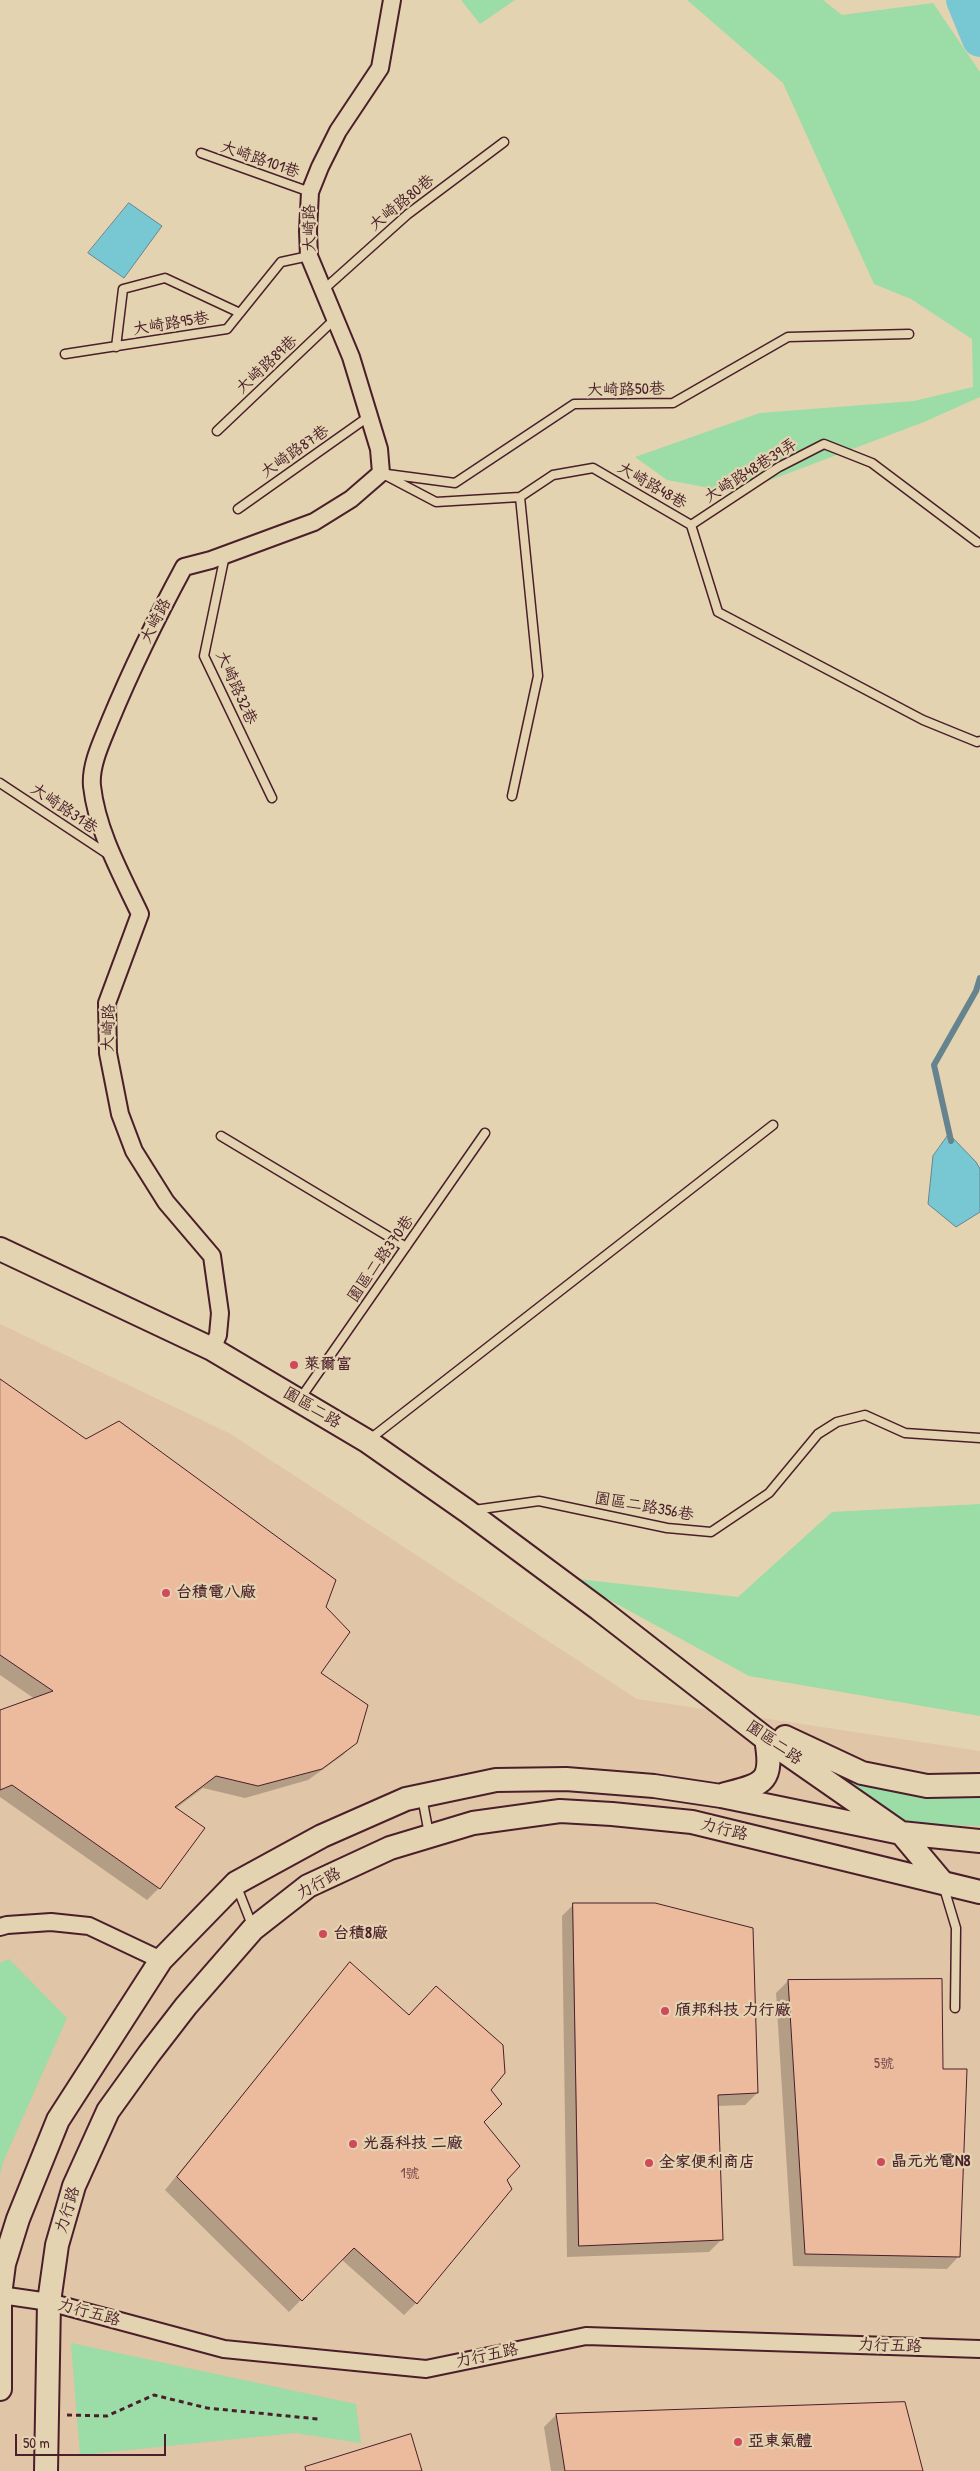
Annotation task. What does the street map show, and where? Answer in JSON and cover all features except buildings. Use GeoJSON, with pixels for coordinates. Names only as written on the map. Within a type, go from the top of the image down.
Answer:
{"type":"FeatureCollection","features":[{"type":"Feature","properties":{"kind":"street","name":"大崎路"},"geometry":{"type":"LineString","coordinates":[[212,1349],[218,1335],[220,1313],[212,1256],[166,1202],[134,1151],[120,1114],[108,1053],[107,1003],[140,914],[113,858],[92,785],[97,753],[150,631],[184,567],[225,555],[325,516],[351,499],[380,473],[379,450],[351,356],[309,256],[308,231],[310,192],[320,167],[338,131],[380,68],[392,0]]}},
{"type":"Feature","properties":{"kind":"street","name":"園區二路"},"geometry":{"type":"LineString","coordinates":[[0,1249],[212,1349],[367,1441],[467,1511],[598,1609],[766,1739],[901,1833],[943,1883]]}},
{"type":"Feature","properties":{"kind":"street","name":"園區二路"},"geometry":{"type":"LineString","coordinates":[[598,1609],[758,1724],[826,1757],[862,1773],[927,1786],[980,1785]]}},
{"type":"Feature","properties":{"kind":"street"},"geometry":{"type":"LineString","coordinates":[[721,1796],[745,1789],[760,1782],[767,1775],[770,1762],[766,1739]]}},
{"type":"Feature","properties":{"kind":"street","name":"力行路"},"geometry":{"type":"LineString","coordinates":[[0,2389],[0,2295],[4,2264],[18,2219],[58,2120],[161,1960],[236,1883],[322,1836],[406,1799],[496,1780],[566,1779],[654,1786],[721,1796],[901,1833],[980,1841]]}},
{"type":"Feature","properties":{"kind":"street","name":"力行路"},"geometry":{"type":"LineString","coordinates":[[46,2471],[49,2302],[57,2245],[74,2186],[108,2111],[186,2006],[253,1929],[308,1886],[390,1848],[473,1823],[560,1811],[692,1822],[980,1892]]}},
{"type":"Feature","properties":{"kind":"street"},"geometry":{"type":"LineString","coordinates":[[0,1927],[7,1924],[51,1922],[89,1926],[161,1960]]}},
{"type":"Feature","properties":{"kind":"street","name":"力行五路"},"geometry":{"type":"LineString","coordinates":[[0,2295],[49,2302],[224,2348],[426,2369],[586,2336],[980,2350]]}},
{"type":"Feature","properties":{"kind":"lane","name":"大崎路80巷"},"geometry":{"type":"LineString","coordinates":[[322,290],[408,214],[504,142]]}},
{"type":"Feature","properties":{"kind":"lane","name":"大崎路101巷"},"geometry":{"type":"LineString","coordinates":[[201,153],[310,192]]}},
{"type":"Feature","properties":{"kind":"lane","name":"大崎路95巷"},"geometry":{"type":"LineString","coordinates":[[65,354],[228,329],[281,262],[309,256]]}},
{"type":"Feature","properties":{"kind":"lane"},"geometry":{"type":"LineString","coordinates":[[116,347],[123,289],[165,278],[240,313]]}},
{"type":"Feature","properties":{"kind":"lane","name":"大崎路89巷"},"geometry":{"type":"LineString","coordinates":[[217,431],[336,318]]}},
{"type":"Feature","properties":{"kind":"lane","name":"大崎路50巷"},"geometry":{"type":"LineString","coordinates":[[380,473],[455,483],[574,404],[673,403],[788,338],[909,334]]}},
{"type":"Feature","properties":{"kind":"lane","name":"大崎路87巷"},"geometry":{"type":"LineString","coordinates":[[238,509],[368,417]]}},
{"type":"Feature","properties":{"kind":"lane","name":"大崎路48巷39弄"},"geometry":{"type":"LineString","coordinates":[[692,525],[779,467],[824,444],[872,463],[977,542]]}},
{"type":"Feature","properties":{"kind":"lane","name":"大崎路48巷"},"geometry":{"type":"LineString","coordinates":[[520,498],[552,476],[594,468],[692,525],[718,612],[922,720],[977,742],[980,741]]}},
{"type":"Feature","properties":{"kind":"lane"},"geometry":{"type":"LineString","coordinates":[[380,473],[436,502],[520,498],[538,676],[512,796]]}},
{"type":"Feature","properties":{"kind":"lane","name":"大崎路32巷"},"geometry":{"type":"LineString","coordinates":[[225,555],[204,656],[272,798]]}},
{"type":"Feature","properties":{"kind":"lane","name":"大崎路31巷"},"geometry":{"type":"LineString","coordinates":[[0,784],[113,858]]}},
{"type":"Feature","properties":{"kind":"lane"},"geometry":{"type":"LineString","coordinates":[[367,1441],[773,1125]]}},
{"type":"Feature","properties":{"kind":"lane","name":"園區二路370巷"},"geometry":{"type":"LineString","coordinates":[[299,1401],[485,1134]]}},
{"type":"Feature","properties":{"kind":"lane"},"geometry":{"type":"LineString","coordinates":[[221,1136],[406,1247]]}},
{"type":"Feature","properties":{"kind":"lane","name":"園區二路356巷"},"geometry":{"type":"LineString","coordinates":[[467,1511],[539,1501],[666,1528],[711,1532],[769,1493],[818,1434],[837,1422],[865,1415],[905,1433],[980,1438]]}},
{"type":"Feature","properties":{"kind":"lane"},"geometry":{"type":"LineString","coordinates":[[422,1796],[430,1836]]}},
{"type":"Feature","properties":{"kind":"lane"},"geometry":{"type":"LineString","coordinates":[[236,1883],[253,1929]]}},
{"type":"Feature","properties":{"kind":"lane"},"geometry":{"type":"LineString","coordinates":[[943,1883],[956,1928],[955,2008]]}},
{"type":"Feature","properties":{"kind":"path"},"geometry":{"type":"LineString","coordinates":[[64,2415],[107,2416],[154,2395],[207,2408],[318,2419]]}},
{"type":"Feature","properties":{"kind":"shaded area"},"geometry":{"type":"Polygon","coordinates":[[[0,1324],[229,1433],[637,1699],[980,1751],[980,2471],[0,2471],[0,1324]]]}},
{"type":"Feature","properties":{"kind":"green space"},"geometry":{"type":"Polygon","coordinates":[[[461,0],[515,0],[480,24],[461,0]]]}},
{"type":"Feature","properties":{"kind":"green space"},"geometry":{"type":"Polygon","coordinates":[[[687,0],[823,0],[842,15],[933,3],[980,72],[980,397],[924,422],[736,493],[667,480],[635,457],[760,413],[914,401],[973,387],[972,339],[911,299],[874,284],[783,83],[687,0]]]}},
{"type":"Feature","properties":{"kind":"green space"},"geometry":{"type":"Polygon","coordinates":[[[980,1504],[980,1716],[749,1676],[569,1578],[738,1597],[832,1512],[980,1504]]]}},
{"type":"Feature","properties":{"kind":"green space"},"geometry":{"type":"Polygon","coordinates":[[[841,1781],[980,1795],[980,1826],[907,1824],[841,1781]]]}},
{"type":"Feature","properties":{"kind":"green space"},"geometry":{"type":"Polygon","coordinates":[[[9,1959],[67,2018],[3,2162],[0,2176],[0,1963],[9,1959]]]}},
{"type":"Feature","properties":{"kind":"green space"},"geometry":{"type":"Polygon","coordinates":[[[71,2343],[356,2404],[361,2443],[295,2433],[80,2455],[71,2343]]]}},
{"type":"Feature","properties":{"kind":"water"},"geometry":{"type":"Polygon","coordinates":[[[129,203],[162,226],[124,278],[88,253],[129,203]]]}},
{"type":"Feature","properties":{"kind":"water"},"geometry":{"type":"Polygon","coordinates":[[[949,1134],[976,1162],[980,1169],[980,1212],[956,1227],[928,1204],[933,1156],[949,1134]]]}},
{"type":"Feature","properties":{"kind":"waterway"},"geometry":{"type":"LineString","coordinates":[[964,0],[980,39]]}},
{"type":"Feature","properties":{"kind":"waterway"},"geometry":{"type":"LineString","coordinates":[[951,1141],[934,1065],[976,991],[980,978]]}},
{"type":"Feature","properties":{"kind":"place","name":"萊爾富"},"geometry":{"type":"Point","coordinates":[294,1365]}},
{"type":"Feature","properties":{"kind":"place","name":"台積電八廠"},"geometry":{"type":"Point","coordinates":[166,1593]}},
{"type":"Feature","properties":{"kind":"place","name":"台積8廠"},"geometry":{"type":"Point","coordinates":[323,1934]}},
{"type":"Feature","properties":{"kind":"place","name":"頎邦科技 力行廠"},"geometry":{"type":"Point","coordinates":[665,2011]}},
{"type":"Feature","properties":{"kind":"place","name":"光磊科技 二廠"},"geometry":{"type":"Point","coordinates":[353,2144]}},
{"type":"Feature","properties":{"kind":"place","name":"晶元光電N8"},"geometry":{"type":"Point","coordinates":[881,2162]}},
{"type":"Feature","properties":{"kind":"place","name":"全家便利商店"},"geometry":{"type":"Point","coordinates":[649,2163]}},
{"type":"Feature","properties":{"kind":"place","name":"亞東氣體"},"geometry":{"type":"Point","coordinates":[738,2442]}}]}
